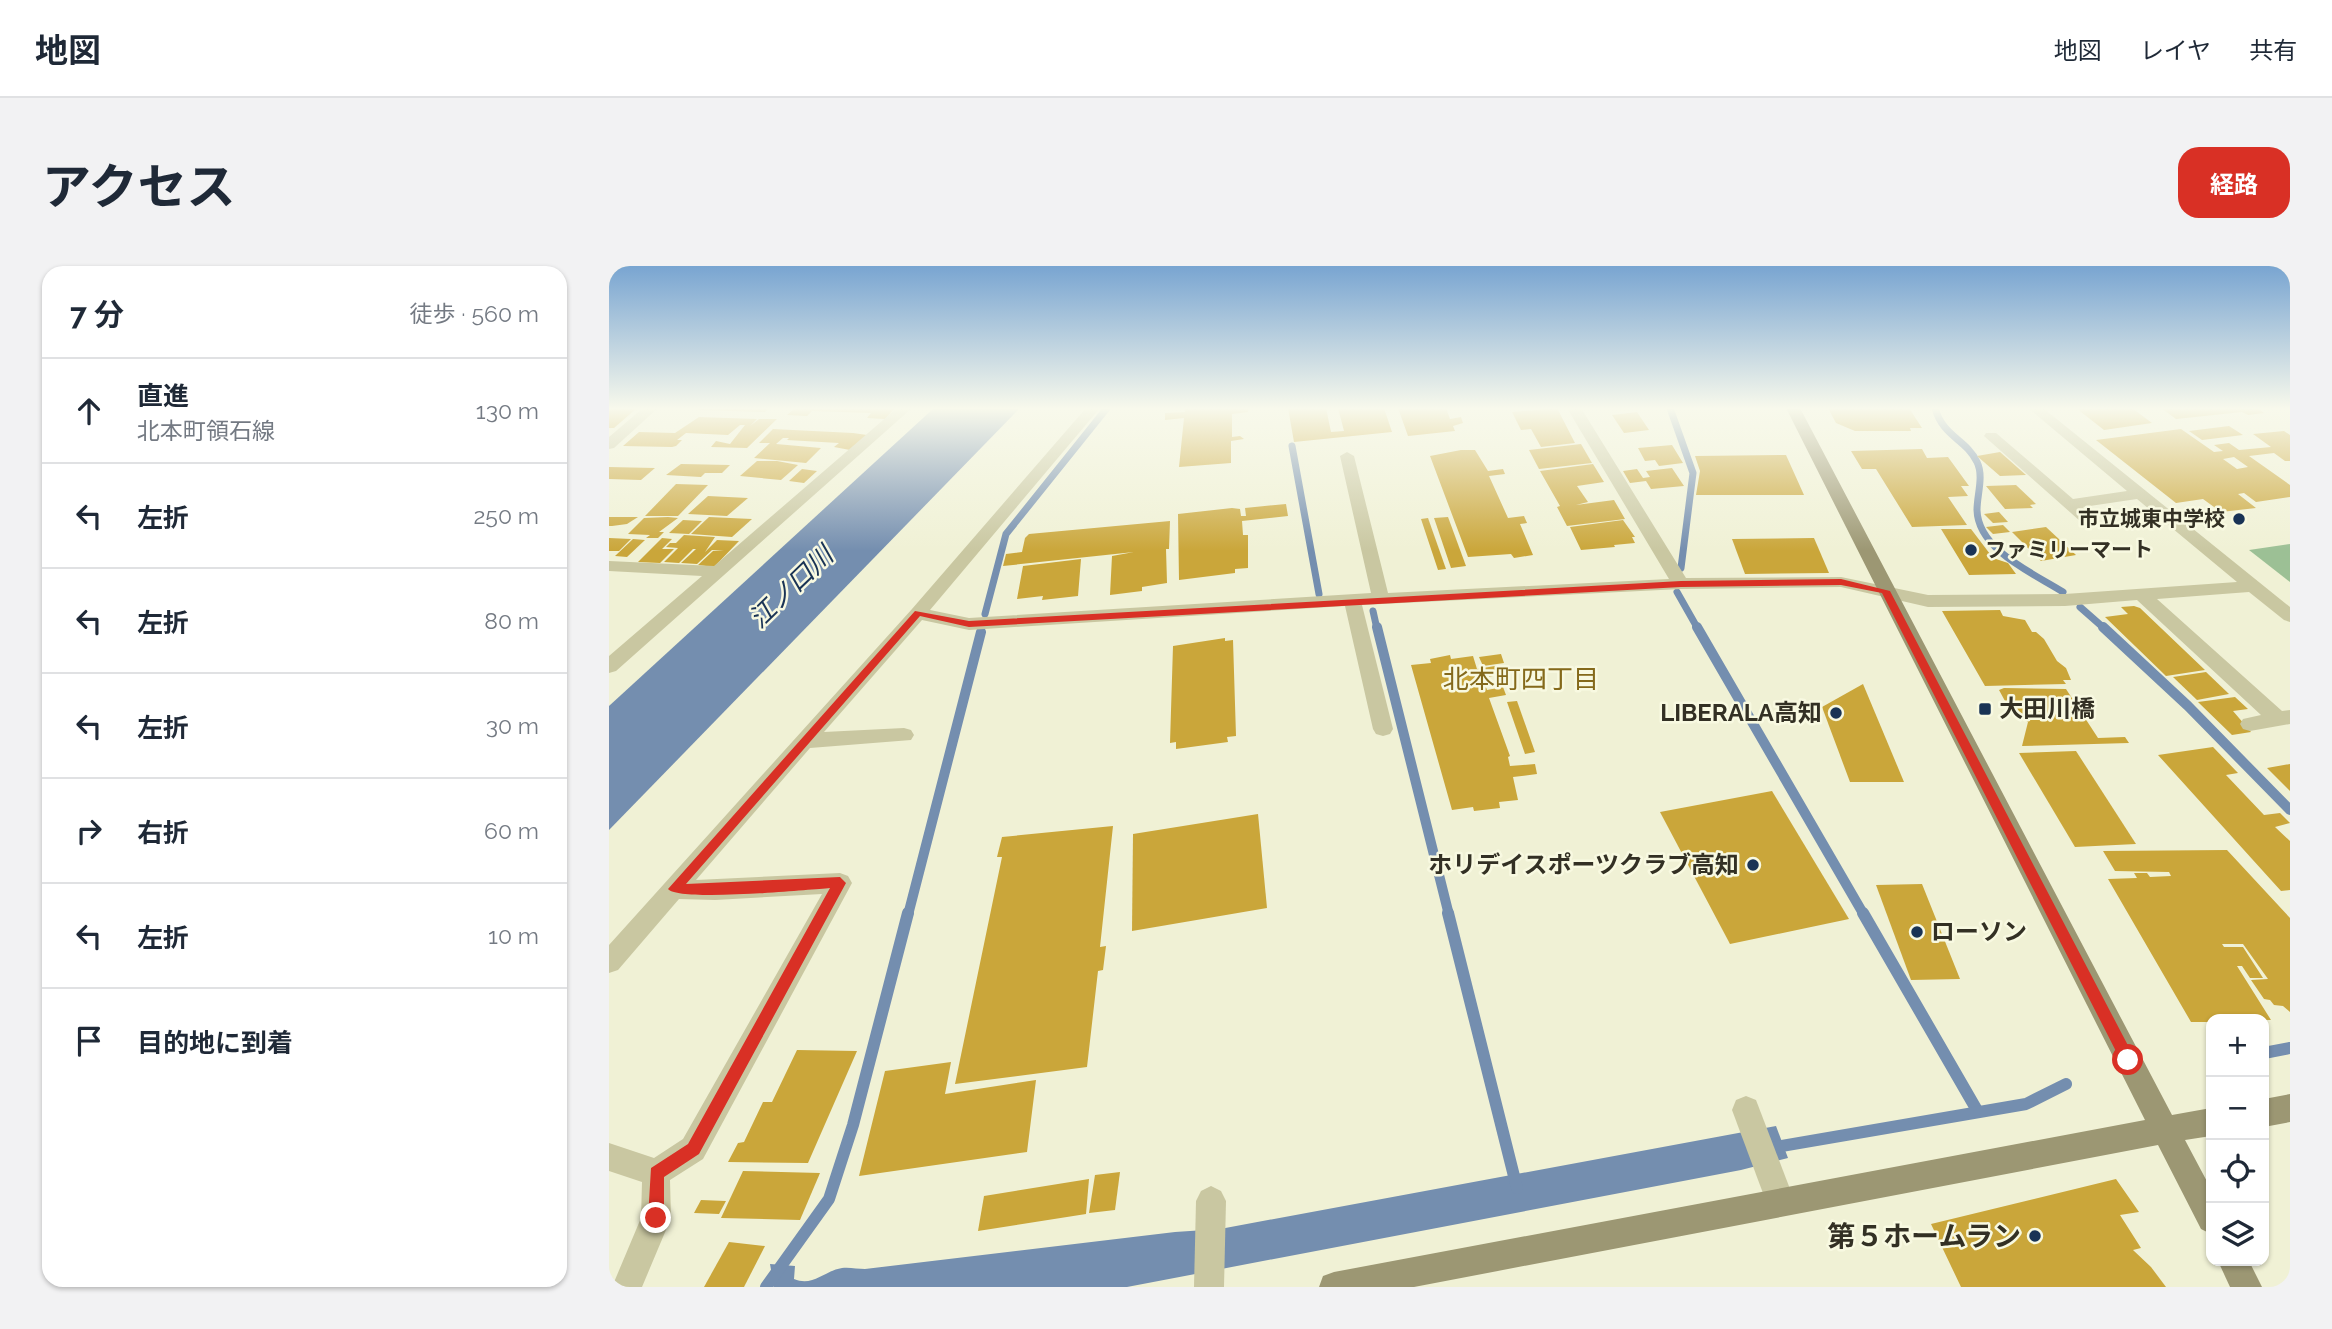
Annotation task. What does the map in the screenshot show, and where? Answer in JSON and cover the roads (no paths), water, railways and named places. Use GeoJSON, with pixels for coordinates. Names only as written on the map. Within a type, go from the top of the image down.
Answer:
{"type":"FeatureCollection","features":[{"type":"Feature","properties":{"kind":"main road"},"geometry":{"type":"LineString","coordinates":[[1817,456],[2206,1209]]}},
{"type":"Feature","properties":{"kind":"main road"},"geometry":{"type":"LineString","coordinates":[[2269,1112],[2290,1108]]}},
{"type":"Feature","properties":{"kind":"main road"},"geometry":{"type":"LineString","coordinates":[[1334,1287],[2206,1123]]}},
{"type":"Feature","properties":{"kind":"main road"},"geometry":{"type":"LineString","coordinates":[[2236,1266],[2247,1287]]}},
{"type":"Feature","properties":{"kind":"street"},"geometry":{"type":"LineString","coordinates":[[609,666],[849,456]]}},
{"type":"Feature","properties":{"kind":"street"},"geometry":{"type":"LineString","coordinates":[[609,962],[918,613],[1052,456]]}},
{"type":"Feature","properties":{"kind":"street"},"geometry":{"type":"LineString","coordinates":[[1347,456],[1381,599]]}},
{"type":"Feature","properties":{"kind":"street"},"geometry":{"type":"LineString","coordinates":[[1603,456],[1681,584]]}},
{"type":"Feature","properties":{"kind":"street"},"geometry":{"type":"LineString","coordinates":[[2014,456],[2086,518]]}},
{"type":"Feature","properties":{"kind":"street"},"geometry":{"type":"LineString","coordinates":[[2093,456],[2290,616]]}},
{"type":"Feature","properties":{"kind":"street"},"geometry":{"type":"LineString","coordinates":[[2070,504],[2140,494]]}},
{"type":"Feature","properties":{"kind":"street"},"geometry":{"type":"LineString","coordinates":[[609,566],[715,571]]}},
{"type":"Feature","properties":{"kind":"street"},"geometry":{"type":"LineString","coordinates":[[918,613],[969,624],[1352,600],[1681,584],[1841,582],[1929,601],[2065,600],[2253,586]]}},
{"type":"Feature","properties":{"kind":"street"},"geometry":{"type":"LineString","coordinates":[[2142,595],[2284,718]]}},
{"type":"Feature","properties":{"kind":"street"},"geometry":{"type":"LineString","coordinates":[[1352,600],[1383,729]]}},
{"type":"Feature","properties":{"kind":"street"},"geometry":{"type":"LineString","coordinates":[[2250,724],[2284,718]]}},
{"type":"Feature","properties":{"kind":"street"},"geometry":{"type":"LineString","coordinates":[[804,741],[904,735]]}},
{"type":"Feature","properties":{"kind":"street"},"geometry":{"type":"LineString","coordinates":[[656,1173],[693,1149],[840,883],[715,890],[674,889]]}},
{"type":"Feature","properties":{"kind":"street"},"geometry":{"type":"LineString","coordinates":[[1746,1110],[1780,1202]]}},
{"type":"Feature","properties":{"kind":"street"},"geometry":{"type":"LineString","coordinates":[[609,1157],[656,1173]]}},
{"type":"Feature","properties":{"kind":"street"},"geometry":{"type":"LineString","coordinates":[[627,1287],[656,1218],[656,1173]]}},
{"type":"Feature","properties":{"kind":"street"},"geometry":{"type":"LineString","coordinates":[[1209,1285],[1211,1200]]}},
{"type":"Feature","properties":{"kind":"water","name":"江ノ口川"},"geometry":{"type":"Polygon","coordinates":[[[882,456],[974,456],[609,830],[609,706],[882,456]]]}},
{"type":"Feature","properties":{"kind":"water"},"geometry":{"type":"Polygon","coordinates":[[[1776,1126],[1788,1158],[1741,1170],[1127,1287],[774,1287],[770,1264],[795,1266],[794,1279],[807,1281],[842,1268],[865,1269],[1220,1229],[1776,1126]]]}},
{"type":"Feature","properties":{"kind":"waterway"},"geometry":{"type":"LineString","coordinates":[[985,614],[1006,534],[1069,456]]}},
{"type":"Feature","properties":{"kind":"waterway"},"geometry":{"type":"LineString","coordinates":[[1294,456],[1319,594]]}},
{"type":"Feature","properties":{"kind":"waterway"},"geometry":{"type":"LineString","coordinates":[[1681,568],[1693,473],[1687,456]]}},
{"type":"Feature","properties":{"kind":"waterway"},"geometry":{"type":"LineString","coordinates":[[1973,456],[1979,467],[1980,479],[1977,510],[1987,537],[2009,559],[2063,592]]}},
{"type":"Feature","properties":{"kind":"waterway"},"geometry":{"type":"LineString","coordinates":[[1677,592],[1698,629]]}},
{"type":"Feature","properties":{"kind":"waterway"},"geometry":{"type":"LineString","coordinates":[[2080,607],[2105,629]]}},
{"type":"Feature","properties":{"kind":"waterway"},"geometry":{"type":"LineString","coordinates":[[1373,611],[1377,629]]}},
{"type":"Feature","properties":{"kind":"waterway"},"geometry":{"type":"LineString","coordinates":[[1377,627],[1449,915]]}},
{"type":"Feature","properties":{"kind":"waterway"},"geometry":{"type":"LineString","coordinates":[[1697,627],[1864,915]]}},
{"type":"Feature","properties":{"kind":"waterway"},"geometry":{"type":"LineString","coordinates":[[2103,627],[2188,706],[2290,810]]}},
{"type":"Feature","properties":{"kind":"waterway"},"geometry":{"type":"LineString","coordinates":[[908,915],[981,632]]}},
{"type":"Feature","properties":{"kind":"waterway"},"geometry":{"type":"LineString","coordinates":[[766,1287],[829,1199],[853,1125],[908,913]]}},
{"type":"Feature","properties":{"kind":"waterway"},"geometry":{"type":"LineString","coordinates":[[1448,913],[1517,1188]]}},
{"type":"Feature","properties":{"kind":"waterway"},"geometry":{"type":"LineString","coordinates":[[1863,913],[1978,1112]]}},
{"type":"Feature","properties":{"kind":"waterway"},"geometry":{"type":"LineString","coordinates":[[2269,1052],[2290,1048]]}},
{"type":"Feature","properties":{"kind":"waterway"},"geometry":{"type":"LineString","coordinates":[[1770,1148],[2026,1104],[2066,1084]]}},
{"type":"Feature","properties":{"kind":"place","name":"市立城東中学校"},"geometry":{"type":"Point","coordinates":[2239,519]}},
{"type":"Feature","properties":{"kind":"place","name":"ファミリーマート"},"geometry":{"type":"Point","coordinates":[1971,550]}},
{"type":"Feature","properties":{"kind":"place","name":"大田川橋"},"geometry":{"type":"Point","coordinates":[1985,709]}},
{"type":"Feature","properties":{"kind":"place","name":"LIBERALA高知"},"geometry":{"type":"Point","coordinates":[1836,713]}},
{"type":"Feature","properties":{"kind":"place","name":"ホリデイスポーツクラブ高知"},"geometry":{"type":"Point","coordinates":[1753,865]}},
{"type":"Feature","properties":{"kind":"place","name":"ローソン"},"geometry":{"type":"Point","coordinates":[1917,932]}},
{"type":"Feature","properties":{"kind":"place","name":"第５ホームラン"},"geometry":{"type":"Point","coordinates":[2035,1236]}},
{"type":"Feature","properties":{"kind":"district","name":"北本町四丁目"},"geometry":{"type":"Point","coordinates":[1521,679]}}]}
